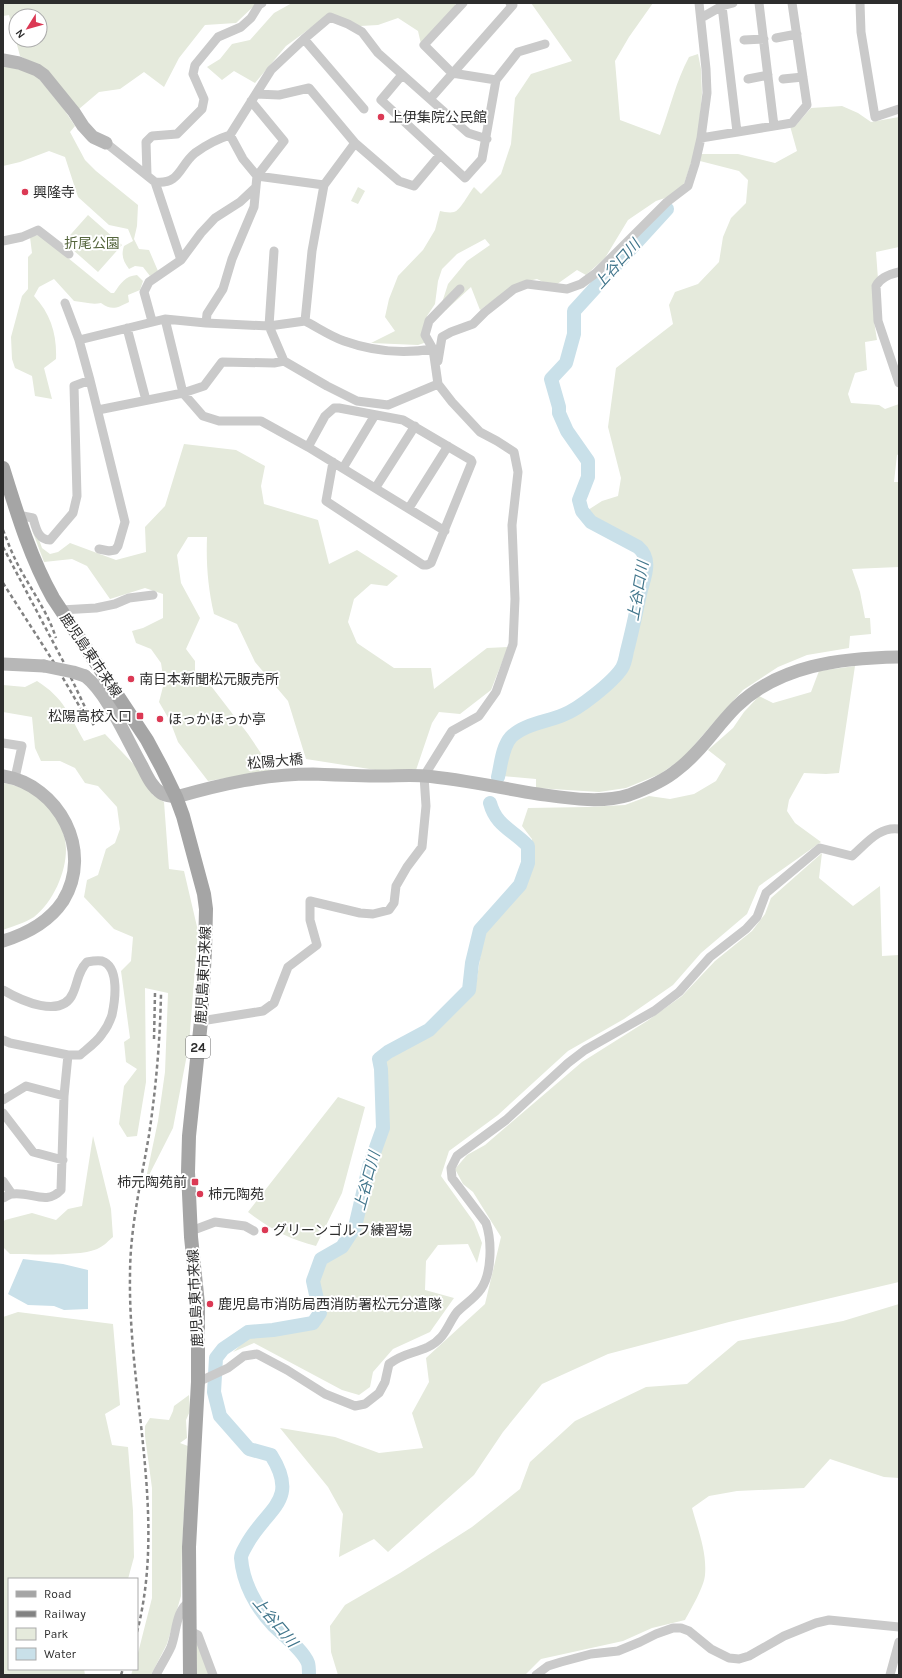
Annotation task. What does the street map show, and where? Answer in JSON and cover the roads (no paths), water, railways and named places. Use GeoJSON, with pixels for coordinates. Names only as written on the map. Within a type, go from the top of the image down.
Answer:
{"type":"FeatureCollection","features":[{"type":"Feature","properties":{"kind":"main road","name":"鹿児島東市来線"},"geometry":{"type":"LineString","coordinates":[[3,468],[18,518],[41,578],[147,740],[176,797],[197,864],[206,909],[201,1021],[188,1136],[191,1231],[198,1304],[198,1382],[189,1547],[190,1675]]}},
{"type":"Feature","properties":{"kind":"street"},"geometry":{"type":"LineString","coordinates":[[147,175],[146,142],[152,136],[177,134],[202,109],[204,99],[193,74],[195,64],[218,37],[241,27],[251,18],[259,5],[262,3]]}},
{"type":"Feature","properties":{"kind":"street"},"geometry":{"type":"LineString","coordinates":[[464,3],[424,45],[452,73],[496,80]]}},
{"type":"Feature","properties":{"kind":"street"},"geometry":{"type":"LineString","coordinates":[[430,99],[513,5],[510,3]]}},
{"type":"Feature","properties":{"kind":"street"},"geometry":{"type":"LineString","coordinates":[[438,384],[438,356],[442,337],[473,324],[485,312],[514,289],[527,284],[567,289],[581,284],[596,273],[667,202],[688,186],[702,138],[707,93],[699,3]]}},
{"type":"Feature","properties":{"kind":"street"},"geometry":{"type":"LineString","coordinates":[[701,18],[722,6],[733,3]]}},
{"type":"Feature","properties":{"kind":"street"},"geometry":{"type":"LineString","coordinates":[[759,3],[774,126]]}},
{"type":"Feature","properties":{"kind":"street"},"geometry":{"type":"LineString","coordinates":[[702,138],[792,123],[807,105],[792,3]]}},
{"type":"Feature","properties":{"kind":"street"},"geometry":{"type":"LineString","coordinates":[[860,3],[861,32],[875,117],[899,109]]}},
{"type":"Feature","properties":{"kind":"street"},"geometry":{"type":"LineString","coordinates":[[722,6],[737,132]]}},
{"type":"Feature","properties":{"kind":"street"},"geometry":{"type":"LineString","coordinates":[[155,182],[164,183],[174,179],[193,155],[217,138],[230,135],[272,70],[304,39],[330,17],[348,24],[362,32],[378,53],[468,133],[487,139]]}},
{"type":"Feature","properties":{"kind":"street"},"geometry":{"type":"LineString","coordinates":[[776,38],[797,34]]}},
{"type":"Feature","properties":{"kind":"street"},"geometry":{"type":"LineString","coordinates":[[304,39],[364,109]]}},
{"type":"Feature","properties":{"kind":"street"},"geometry":{"type":"LineString","coordinates":[[744,40],[764,39]]}},
{"type":"Feature","properties":{"kind":"street"},"geometry":{"type":"LineString","coordinates":[[402,75],[381,100],[466,178],[482,159],[487,139],[496,80],[518,52],[545,44]]}},
{"type":"Feature","properties":{"kind":"street"},"geometry":{"type":"LineString","coordinates":[[3,60],[20,63],[44,75],[93,137],[106,143],[155,182],[181,260]]}},
{"type":"Feature","properties":{"kind":"street"},"geometry":{"type":"LineString","coordinates":[[748,79],[768,76]]}},
{"type":"Feature","properties":{"kind":"street"},"geometry":{"type":"LineString","coordinates":[[783,79],[803,77]]}},
{"type":"Feature","properties":{"kind":"street"},"geometry":{"type":"LineString","coordinates":[[254,98],[279,95],[309,88],[355,144],[399,181],[414,186],[440,155]]}},
{"type":"Feature","properties":{"kind":"street"},"geometry":{"type":"LineString","coordinates":[[206,323],[207,314],[223,289],[232,259],[254,207],[257,176],[284,141],[254,98]]}},
{"type":"Feature","properties":{"kind":"street"},"geometry":{"type":"LineString","coordinates":[[230,135],[243,159],[257,176],[324,185]]}},
{"type":"Feature","properties":{"kind":"street"},"geometry":{"type":"LineString","coordinates":[[305,321],[312,251],[324,185],[355,144]]}},
{"type":"Feature","properties":{"kind":"street"},"geometry":{"type":"LineString","coordinates":[[152,322],[144,292],[149,282],[181,260],[201,233],[215,218],[240,202],[256,187]]}},
{"type":"Feature","properties":{"kind":"street"},"geometry":{"type":"LineString","coordinates":[[3,241],[22,237],[38,230],[69,254]]}},
{"type":"Feature","properties":{"kind":"street"},"geometry":{"type":"LineString","coordinates":[[274,251],[269,326],[284,361],[327,386],[357,401],[388,405],[438,384]]}},
{"type":"Feature","properties":{"kind":"street"},"geometry":{"type":"LineString","coordinates":[[899,272],[885,277],[878,282],[876,286],[878,321],[899,383]]}},
{"type":"Feature","properties":{"kind":"street"},"geometry":{"type":"LineString","coordinates":[[201,1021],[263,1011],[274,1003],[288,967],[317,945],[310,920],[310,901],[360,913],[373,914],[389,910],[394,903],[396,886],[407,867],[422,847],[426,806],[424,776],[452,731],[479,716],[496,692],[513,644],[515,599],[512,525],[518,472],[514,452],[498,441],[480,432],[452,402],[438,384],[433,349],[425,335],[429,321],[460,289]]}},
{"type":"Feature","properties":{"kind":"street"},"geometry":{"type":"LineString","coordinates":[[65,303],[79,340],[90,380],[125,522],[118,546],[114,550],[109,551],[99,549]]}},
{"type":"Feature","properties":{"kind":"street"},"geometry":{"type":"LineString","coordinates":[[79,340],[165,319],[206,323],[269,326],[305,321],[342,340],[367,348],[415,352],[433,349]]}},
{"type":"Feature","properties":{"kind":"street"},"geometry":{"type":"LineString","coordinates":[[165,319],[183,393],[203,416],[219,421],[261,421],[376,487],[445,531]]}},
{"type":"Feature","properties":{"kind":"street"},"geometry":{"type":"LineString","coordinates":[[127,328],[146,400]]}},
{"type":"Feature","properties":{"kind":"street"},"geometry":{"type":"LineString","coordinates":[[98,410],[183,393],[204,386],[222,362],[274,363],[284,361]]}},
{"type":"Feature","properties":{"kind":"street"},"geometry":{"type":"LineString","coordinates":[[18,518],[23,516],[33,518],[40,537],[44,540],[50,540],[73,513],[77,496],[74,386],[90,380]]}},
{"type":"Feature","properties":{"kind":"street"},"geometry":{"type":"LineString","coordinates":[[308,447],[325,416],[334,408],[403,420],[467,456],[472,462],[431,563],[423,565],[326,501],[333,462]]}},
{"type":"Feature","properties":{"kind":"street"},"geometry":{"type":"LineString","coordinates":[[343,468],[375,415]]}},
{"type":"Feature","properties":{"kind":"street"},"geometry":{"type":"LineString","coordinates":[[376,487],[415,426]]}},
{"type":"Feature","properties":{"kind":"street"},"geometry":{"type":"LineString","coordinates":[[409,508],[448,446]]}},
{"type":"Feature","properties":{"kind":"street"},"geometry":{"type":"LineString","coordinates":[[61,610],[96,608],[115,604],[135,597],[153,596]]}},
{"type":"Feature","properties":{"kind":"street","name":"松陽大橋"},"geometry":{"type":"LineString","coordinates":[[176,797],[238,780],[295,774],[424,776],[561,797],[605,799],[628,795],[643,789],[677,770],[688,761],[736,708],[748,697],[767,684],[803,668],[823,663],[899,657]]}},
{"type":"Feature","properties":{"kind":"street"},"geometry":{"type":"LineString","coordinates":[[3,664],[44,666],[73,672],[85,676],[92,681],[102,695],[152,785],[164,795],[176,797]]}},
{"type":"Feature","properties":{"kind":"street"},"geometry":{"type":"LineString","coordinates":[[3,743],[22,746],[9,777],[34,788],[52,802],[60,811],[68,827],[72,843],[74,869],[70,885],[62,902],[55,911],[36,927],[22,935],[3,941]]}},
{"type":"Feature","properties":{"kind":"street"},"geometry":{"type":"LineString","coordinates":[[198,1382],[228,1368],[244,1356],[257,1354],[287,1370],[325,1394],[355,1406],[365,1404],[379,1393],[385,1382],[389,1364],[399,1357],[429,1346],[446,1333],[457,1313],[482,1288],[486,1277],[490,1253],[489,1231],[486,1223],[452,1178],[451,1168],[457,1156],[506,1120],[568,1063],[585,1050],[654,1011],[678,992],[710,957],[746,929],[757,917],[766,893],[820,848],[852,856],[876,834],[890,828],[899,829]]}},
{"type":"Feature","properties":{"kind":"street"},"geometry":{"type":"LineString","coordinates":[[3,990],[14,997],[40,1005],[58,1006],[64,1004],[73,994],[80,972],[87,962],[96,960],[103,961],[108,964],[115,978],[111,1015],[102,1035],[80,1055],[68,1055],[10,1043],[3,1040]]}},
{"type":"Feature","properties":{"kind":"street"},"geometry":{"type":"LineString","coordinates":[[3,1198],[12,1194],[45,1198],[55,1196],[61,1190],[64,1096],[68,1055]]}},
{"type":"Feature","properties":{"kind":"street"},"geometry":{"type":"LineString","coordinates":[[3,1100],[26,1086],[64,1096]]}},
{"type":"Feature","properties":{"kind":"street"},"geometry":{"type":"LineString","coordinates":[[3,1113],[33,1152],[63,1160]]}},
{"type":"Feature","properties":{"kind":"street"},"geometry":{"type":"LineString","coordinates":[[3,1181],[12,1194]]}},
{"type":"Feature","properties":{"kind":"street"},"geometry":{"type":"LineString","coordinates":[[191,1231],[215,1222],[245,1226],[254,1231]]}},
{"type":"Feature","properties":{"kind":"street"},"geometry":{"type":"LineString","coordinates":[[156,1675],[171,1648],[180,1613],[185,1604],[190,1601]]}},
{"type":"Feature","properties":{"kind":"street"},"geometry":{"type":"LineString","coordinates":[[536,1675],[548,1666],[591,1654],[618,1651],[673,1628],[681,1628],[689,1631],[711,1649],[729,1658],[739,1659],[749,1656],[784,1636],[829,1620],[899,1627]]}},
{"type":"Feature","properties":{"kind":"street"},"geometry":{"type":"LineString","coordinates":[[190,1631],[198,1635],[209,1659],[214,1675]]}},
{"type":"Feature","properties":{"kind":"street"},"geometry":{"type":"LineString","coordinates":[[890,1675],[899,1642]]}},
{"type":"Feature","properties":{"kind":"water"},"geometry":{"type":"Polygon","coordinates":[[[23,1259],[63,1264],[88,1270],[88,1309],[64,1310],[54,1306],[28,1305],[8,1294],[23,1259]]]}},
{"type":"Feature","properties":{"kind":"waterway","name":"上谷口川"},"geometry":{"type":"LineString","coordinates":[[498,777],[504,751],[511,737],[522,729],[563,715],[578,707],[618,674],[625,662],[645,575],[645,557],[643,552],[638,547],[591,522],[582,511],[579,500],[588,477],[588,461],[567,431],[559,413],[559,407],[551,379],[566,363],[574,334],[574,311],[667,209]]}},
{"type":"Feature","properties":{"kind":"waterway","name":"上谷口川"},"geometry":{"type":"LineString","coordinates":[[309,1675],[308,1664],[302,1653],[267,1618],[251,1594],[244,1576],[241,1558],[242,1552],[277,1503],[281,1494],[282,1483],[279,1471],[271,1455],[249,1449],[220,1416],[214,1392],[216,1358],[223,1349],[248,1332],[273,1330],[313,1323],[320,1313],[313,1281],[321,1259],[342,1247],[355,1227],[369,1167],[383,1128],[381,1069],[379,1059],[388,1052],[429,1030],[469,990],[472,963],[480,930],[520,885],[528,863],[528,846],[496,817],[490,803]]}},
{"type":"Feature","properties":{"kind":"railway"},"geometry":{"type":"LineString","coordinates":[[3,530],[16,561],[43,608],[56,638]]}},
{"type":"Feature","properties":{"kind":"railway"},"geometry":{"type":"LineString","coordinates":[[3,547],[63,661],[94,726]]}},
{"type":"Feature","properties":{"kind":"railway"},"geometry":{"type":"LineString","coordinates":[[3,583],[53,661],[81,709]]}},
{"type":"Feature","properties":{"kind":"railway"},"geometry":{"type":"LineString","coordinates":[[154,1039],[155,993]]}},
{"type":"Feature","properties":{"kind":"railway"},"geometry":{"type":"LineString","coordinates":[[138,1626],[145,1588],[148,1544],[144,1454],[134,1364],[131,1319],[130,1257],[139,1188],[154,1100],[159,1047],[161,994]]}},
{"type":"Feature","properties":{"kind":"railway"},"geometry":{"type":"LineString","coordinates":[[121,1675],[123,1670]]}},
{"type":"Feature","properties":{"kind":"place","name":"上伊集院公民館"},"geometry":{"type":"Point","coordinates":[381,117]}},
{"type":"Feature","properties":{"kind":"place","name":"興隆寺"},"geometry":{"type":"Point","coordinates":[25,192]}},
{"type":"Feature","properties":{"kind":"place","name":"南日本新聞松元販売所"},"geometry":{"type":"Point","coordinates":[131,679]}},
{"type":"Feature","properties":{"kind":"place","name":"松陽高校入口"},"geometry":{"type":"Point","coordinates":[140,716]}},
{"type":"Feature","properties":{"kind":"place","name":"ほっかほっか亭"},"geometry":{"type":"Point","coordinates":[160,719]}},
{"type":"Feature","properties":{"kind":"place","name":"柿元陶苑前"},"geometry":{"type":"Point","coordinates":[195,1182]}},
{"type":"Feature","properties":{"kind":"place","name":"柿元陶苑"},"geometry":{"type":"Point","coordinates":[200,1194]}},
{"type":"Feature","properties":{"kind":"place","name":"グリーンゴルフ練習場"},"geometry":{"type":"Point","coordinates":[265,1230]}},
{"type":"Feature","properties":{"kind":"place","name":"鹿児島市消防局西消防署松元分遣隊"},"geometry":{"type":"Point","coordinates":[210,1304]}},
{"type":"Feature","properties":{"kind":"park label","name":"折尾公園"},"geometry":{"type":"Point","coordinates":[92,243]}}]}
